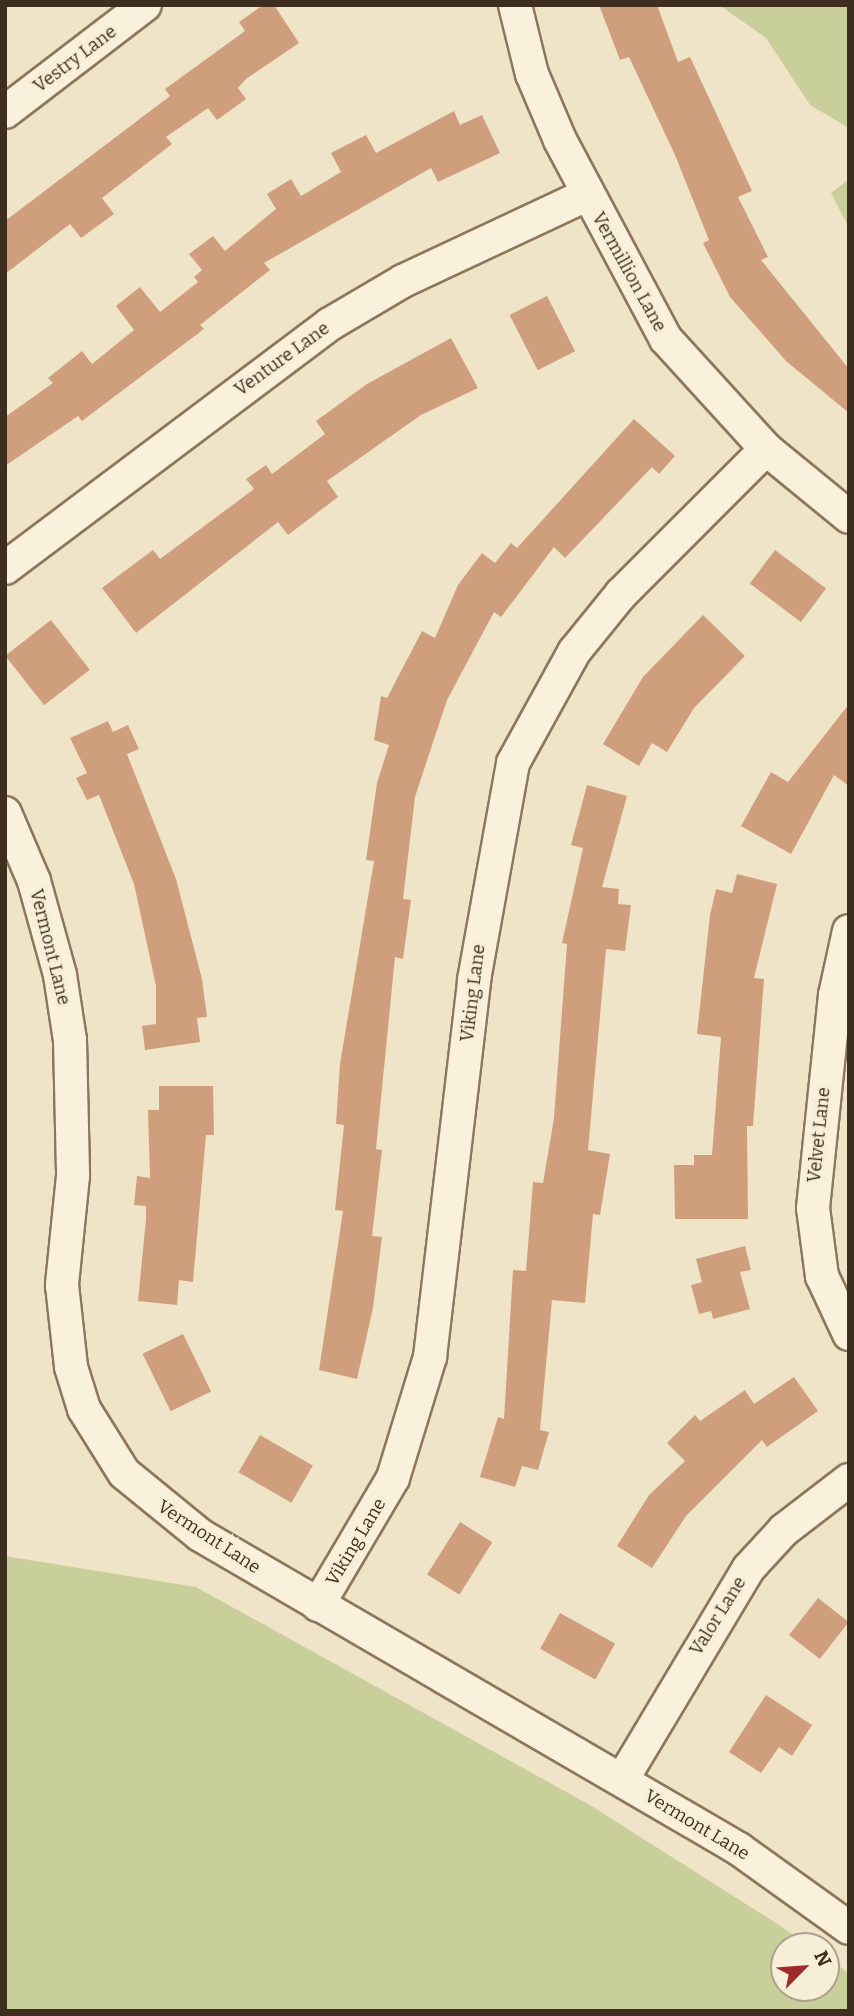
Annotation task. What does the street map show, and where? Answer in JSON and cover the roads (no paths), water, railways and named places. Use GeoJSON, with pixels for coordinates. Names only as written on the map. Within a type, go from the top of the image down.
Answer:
{"type":"FeatureCollection","features":[{"type":"Feature","properties":{"kind":"street","name":"Vestry Lane"},"geometry":{"type":"LineString","coordinates":[[5,112],[145,5]]}},
{"type":"Feature","properties":{"kind":"street","name":"Vermillion Lane"},"geometry":{"type":"LineString","coordinates":[[515,5],[532,74],[587,195],[666,339],[766,449],[849,517]]}},
{"type":"Feature","properties":{"kind":"street","name":"Venture Lane"},"geometry":{"type":"LineString","coordinates":[[5,568],[330,324],[403,281],[587,195]]}},
{"type":"Feature","properties":{"kind":"street","name":"Viking Lane"},"geometry":{"type":"LineString","coordinates":[[318,1605],[393,1478],[430,1357],[479,942],[513,763],[575,652],[621,594],[766,449]]}},
{"type":"Feature","properties":{"kind":"street","name":"Vermont Lane"},"geometry":{"type":"LineString","coordinates":[[5,813],[61,975],[70,1040],[73,1176],[62,1285],[71,1367],[84,1409],[124,1474],[159,1506],[318,1605],[739,1849],[849,1928]]}},
{"type":"Feature","properties":{"kind":"street","name":"Velvet Lane"},"geometry":{"type":"LineString","coordinates":[[849,931],[835,995],[813,1208],[822,1276],[849,1334]]}},
{"type":"Feature","properties":{"kind":"street","name":"Valor Lane"},"geometry":{"type":"LineString","coordinates":[[622,1780],[749,1568],[784,1530],[849,1480]]}}]}
